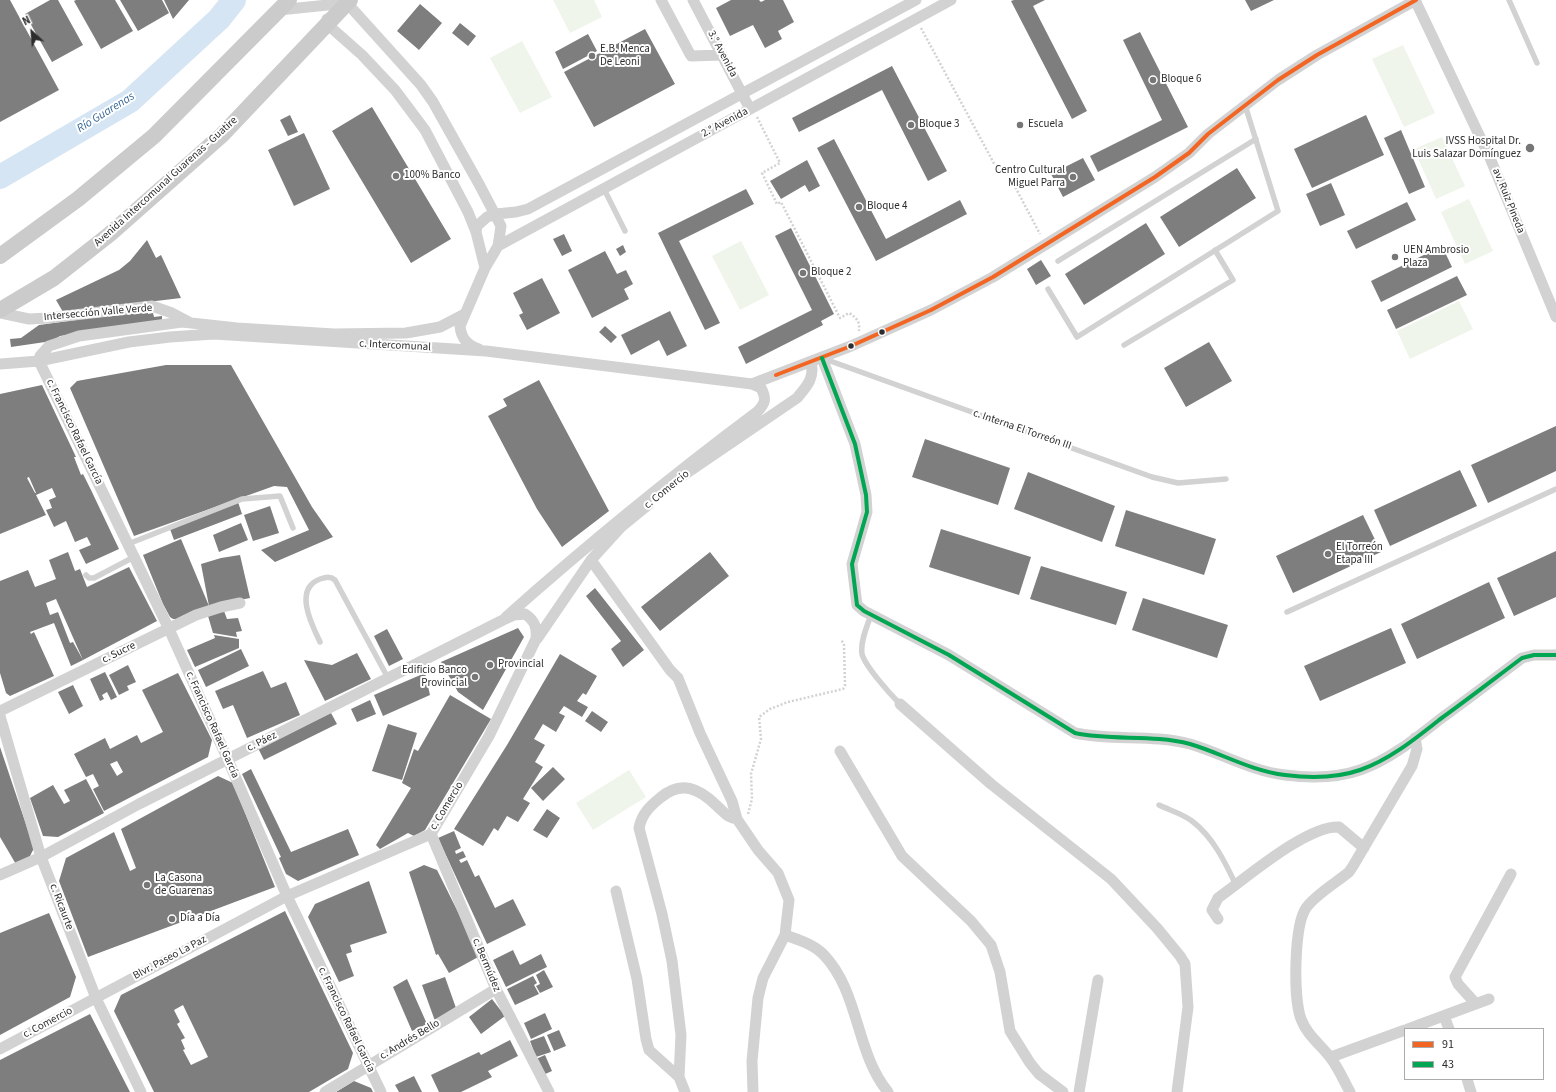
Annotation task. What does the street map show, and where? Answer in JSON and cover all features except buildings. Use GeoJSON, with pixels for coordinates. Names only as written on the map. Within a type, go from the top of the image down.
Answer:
{"type":"FeatureCollection","features":[{"type":"Feature","properties":{"kind":"main road","name":"Avenida Intercomunal Guarenas - Guatire"},"geometry":{"type":"LineString","coordinates":[[0,312],[54,278],[110,234],[222,135],[348,2]]}},
{"type":"Feature","properties":{"kind":"main road"},"geometry":{"type":"LineString","coordinates":[[0,256],[78,200],[154,136],[284,5]]}},
{"type":"Feature","properties":{"kind":"street"},"geometry":{"type":"LineString","coordinates":[[661,0],[691,56],[722,54]]}},
{"type":"Feature","properties":{"kind":"street","name":"3.° Avenida"},"geometry":{"type":"LineString","coordinates":[[693,0],[751,108]]}},
{"type":"Feature","properties":{"kind":"street"},"geometry":{"type":"LineString","coordinates":[[476,232],[480,222],[496,214],[528,209],[916,0]]}},
{"type":"Feature","properties":{"kind":"street","name":"2.° Avenida"},"geometry":{"type":"LineString","coordinates":[[498,246],[951,0]]}},
{"type":"Feature","properties":{"kind":"street"},"geometry":{"type":"LineString","coordinates":[[752,384],[853,345],[931,310],[993,276],[1161,173],[1189,153],[1208,134],[1278,80],[1317,55],[1416,0]]}},
{"type":"Feature","properties":{"kind":"street","name":"av. Ruiz Pineda"},"geometry":{"type":"LineString","coordinates":[[1416,0],[1490,158],[1556,315]]}},
{"type":"Feature","properties":{"kind":"street"},"geometry":{"type":"LineString","coordinates":[[326,2],[327,24],[362,55],[412,112],[440,157],[468,212],[476,232],[485,268]]}},
{"type":"Feature","properties":{"kind":"street"},"geometry":{"type":"LineString","coordinates":[[284,5],[348,2],[421,86],[433,102],[496,214],[500,226],[498,246],[485,268],[463,315],[460,326],[463,337],[472,347],[486,351]]}},
{"type":"Feature","properties":{"kind":"street","name":"Intersección Valle Verde"},"geometry":{"type":"LineString","coordinates":[[0,312],[29,319],[152,306],[172,313],[214,334]]}},
{"type":"Feature","properties":{"kind":"street","name":"c. Intercomunal"},"geometry":{"type":"LineString","coordinates":[[39,361],[40,356],[49,346],[79,336],[182,322],[237,328],[334,334],[406,333],[440,327],[463,315]]}},
{"type":"Feature","properties":{"kind":"street","name":"c. Intercomunal"},"geometry":{"type":"LineString","coordinates":[[0,364],[39,361],[129,342],[214,334],[486,351],[752,384]]}},
{"type":"Feature","properties":{"kind":"street"},"geometry":{"type":"LineString","coordinates":[[822,358],[854,444],[866,495],[867,512],[852,564],[857,605],[860,609],[949,654],[1075,733],[1090,736],[1165,740],[1183,743],[1238,762],[1284,775],[1334,775],[1362,769],[1391,755],[1522,658],[1534,655],[1556,655]]}},
{"type":"Feature","properties":{"kind":"street","name":"c. Francisco Rafael García"},"geometry":{"type":"LineString","coordinates":[[39,361],[169,629],[287,896],[368,1066],[382,1092]]}},
{"type":"Feature","properties":{"kind":"street","name":"c. Comercio"},"geometry":{"type":"LineString","coordinates":[[287,896],[431,834],[489,736],[536,639],[592,560],[621,528],[681,478],[797,398],[810,384],[813,371],[811,362]]}},
{"type":"Feature","properties":{"kind":"street"},"geometry":{"type":"LineString","coordinates":[[752,384],[762,388],[765,398],[761,423]]}},
{"type":"Feature","properties":{"kind":"street"},"geometry":{"type":"LineString","coordinates":[[502,620],[586,546],[682,468],[756,412],[764,404]]}},
{"type":"Feature","properties":{"kind":"street"},"geometry":{"type":"LineString","coordinates":[[592,560],[670,670],[678,678],[700,733],[735,808],[738,821],[758,850],[778,873],[789,900],[786,935],[763,978],[758,998],[752,1061],[753,1092]]}},
{"type":"Feature","properties":{"kind":"street","name":"c. Sucre"},"geometry":{"type":"LineString","coordinates":[[0,711],[209,610],[240,603]]}},
{"type":"Feature","properties":{"kind":"street"},"geometry":{"type":"LineString","coordinates":[[502,620],[514,615],[524,614],[535,622],[537,630],[536,639]]}},
{"type":"Feature","properties":{"kind":"street","name":"c. Páez"},"geometry":{"type":"LineString","coordinates":[[0,875],[41,857],[139,804],[502,620]]}},
{"type":"Feature","properties":{"kind":"street"},"geometry":{"type":"LineString","coordinates":[[900,704],[991,784],[1111,879],[1157,928],[1180,956],[1185,964],[1188,1002],[1177,1092]]}},
{"type":"Feature","properties":{"kind":"street","name":"c. Ricaurte"},"geometry":{"type":"LineString","coordinates":[[0,716],[41,857],[96,998],[141,1092]]}},
{"type":"Feature","properties":{"kind":"street"},"geometry":{"type":"LineString","coordinates":[[1350,1092],[1330,1057],[1310,1035],[1301,1019],[1295,991],[1298,947],[1305,909],[1349,872],[1412,766],[1417,749],[1415,738]]}},
{"type":"Feature","properties":{"kind":"street"},"geometry":{"type":"LineString","coordinates":[[840,752],[902,856],[971,921],[991,945],[1000,972],[1010,1030],[1030,1063],[1039,1074],[1063,1092]]}},
{"type":"Feature","properties":{"kind":"street"},"geometry":{"type":"LineString","coordinates":[[685,1092],[679,1077],[681,1035],[672,962],[662,914],[639,828],[641,817],[649,807],[665,794],[679,788],[690,787],[718,806],[725,815],[738,821]]}},
{"type":"Feature","properties":{"kind":"street"},"geometry":{"type":"LineString","coordinates":[[1218,919],[1212,910],[1218,898],[1289,846],[1329,828],[1342,829],[1364,848]]}},
{"type":"Feature","properties":{"kind":"street","name":"c. Bermúdez"},"geometry":{"type":"LineString","coordinates":[[431,834],[496,989],[549,1092]]}},
{"type":"Feature","properties":{"kind":"street"},"geometry":{"type":"LineString","coordinates":[[1476,1004],[1458,984],[1455,977],[1511,874]]}},
{"type":"Feature","properties":{"kind":"street"},"geometry":{"type":"LineString","coordinates":[[616,891],[637,979],[649,1050],[679,1077]]}},
{"type":"Feature","properties":{"kind":"street","name":"Blvr. Paseo La Paz"},"geometry":{"type":"LineString","coordinates":[[96,998],[287,896]]}},
{"type":"Feature","properties":{"kind":"street"},"geometry":{"type":"LineString","coordinates":[[786,935],[809,944],[823,954],[838,972],[848,995],[870,1061],[888,1092]]}},
{"type":"Feature","properties":{"kind":"street"},"geometry":{"type":"LineString","coordinates":[[1079,1092],[1098,980]]}},
{"type":"Feature","properties":{"kind":"street","name":"c. Andrés Bello"},"geometry":{"type":"LineString","coordinates":[[325,1092],[496,989]]}},
{"type":"Feature","properties":{"kind":"street","name":"c. Comercio"},"geometry":{"type":"LineString","coordinates":[[0,1049],[96,998]]}},
{"type":"Feature","properties":{"kind":"street"},"geometry":{"type":"LineString","coordinates":[[1411,1028],[1489,999]]}},
{"type":"Feature","properties":{"kind":"street"},"geometry":{"type":"LineString","coordinates":[[1444,1016],[1449,1028]]}},
{"type":"Feature","properties":{"kind":"street"},"geometry":{"type":"LineString","coordinates":[[1330,1057],[1404,1030]]}},
{"type":"Feature","properties":{"kind":"street"},"geometry":{"type":"LineString","coordinates":[[1467,1080],[1471,1092]]}},
{"type":"Feature","properties":{"kind":"lane"},"geometry":{"type":"LineString","coordinates":[[1509,0],[1537,63]]}},
{"type":"Feature","properties":{"kind":"lane"},"geometry":{"type":"LineString","coordinates":[[1048,289],[1077,336],[1278,211],[1245,105]]}},
{"type":"Feature","properties":{"kind":"lane"},"geometry":{"type":"LineString","coordinates":[[1058,261],[1256,139]]}},
{"type":"Feature","properties":{"kind":"lane"},"geometry":{"type":"LineString","coordinates":[[604,189],[625,231]]}},
{"type":"Feature","properties":{"kind":"lane"},"geometry":{"type":"LineString","coordinates":[[1124,345],[1233,280],[1215,250]]}},
{"type":"Feature","properties":{"kind":"lane","name":"c. Interna El Torreón III"},"geometry":{"type":"LineString","coordinates":[[822,358],[1152,477],[1178,483],[1226,479]]}},
{"type":"Feature","properties":{"kind":"lane"},"geometry":{"type":"LineString","coordinates":[[1287,612],[1556,489]]}},
{"type":"Feature","properties":{"kind":"lane"},"geometry":{"type":"LineString","coordinates":[[128,544],[168,526],[242,499],[264,496],[280,496],[293,528]]}},
{"type":"Feature","properties":{"kind":"lane"},"geometry":{"type":"LineString","coordinates":[[86,575],[88,578],[94,578],[134,556]]}},
{"type":"Feature","properties":{"kind":"lane"},"geometry":{"type":"LineString","coordinates":[[320,642],[308,615],[306,601],[312,583],[326,577],[331,577],[338,585],[388,678]]}},
{"type":"Feature","properties":{"kind":"lane"},"geometry":{"type":"LineString","coordinates":[[872,615],[866,629],[862,655],[868,666],[900,704]]}},
{"type":"Feature","properties":{"kind":"lane"},"geometry":{"type":"LineString","coordinates":[[1159,805],[1192,821],[1209,838],[1223,858],[1236,885]]}},
{"type":"Feature","properties":{"kind":"path"},"geometry":{"type":"LineString","coordinates":[[916,18],[997,169],[1004,166],[1046,244]]}},
{"type":"Feature","properties":{"kind":"path"},"geometry":{"type":"LineString","coordinates":[[751,108],[780,163],[762,173],[777,204],[781,202],[840,318],[849,313],[859,321],[859,329],[853,345]]}},
{"type":"Feature","properties":{"kind":"path"},"geometry":{"type":"LineString","coordinates":[[738,821],[746,816],[750,807],[751,774],[761,739],[759,717],[770,709],[788,702],[843,689],[845,686],[844,645],[841,639]]}},
{"type":"Feature","properties":{"kind":"shaded area"},"geometry":{"type":"Polygon","coordinates":[[[553,0],[594,0],[602,17],[570,33],[553,0]]]}},
{"type":"Feature","properties":{"kind":"shaded area"},"geometry":{"type":"Polygon","coordinates":[[[522,41],[552,97],[520,113],[490,58],[522,41]]]}},
{"type":"Feature","properties":{"kind":"shaded area"},"geometry":{"type":"Polygon","coordinates":[[[1403,45],[1435,113],[1404,127],[1372,59],[1403,45]]]}},
{"type":"Feature","properties":{"kind":"shaded area"},"geometry":{"type":"Polygon","coordinates":[[[1442,137],[1465,186],[1436,199],[1414,149],[1442,137]]]}},
{"type":"Feature","properties":{"kind":"shaded area"},"geometry":{"type":"Polygon","coordinates":[[[1469,199],[1493,251],[1465,264],[1441,212],[1469,199]]]}},
{"type":"Feature","properties":{"kind":"shaded area"},"geometry":{"type":"Polygon","coordinates":[[[741,241],[769,295],[740,310],[712,256],[741,241]]]}},
{"type":"Feature","properties":{"kind":"shaded area"},"geometry":{"type":"Polygon","coordinates":[[[1459,301],[1473,329],[1410,359],[1397,331],[1459,301]]]}},
{"type":"Feature","properties":{"kind":"shaded area"},"geometry":{"type":"Polygon","coordinates":[[[629,770],[646,797],[593,830],[576,803],[629,770]]]}},
{"type":"Feature","properties":{"kind":"waterway","name":"Río Guarenas"},"geometry":{"type":"LineString","coordinates":[[0,177],[130,101],[219,19],[234,0]]}},
{"type":"Feature","properties":{"kind":"transit line","name":"91"},"geometry":{"type":"LineString","coordinates":[[776,375],[851,346],[931,310],[993,277],[1155,177],[1189,153],[1208,134],[1278,80],[1317,55],[1416,0]]}},
{"type":"Feature","properties":{"kind":"transit line","name":"43"},"geometry":{"type":"LineString","coordinates":[[822,358],[855,444],[866,495],[867,512],[852,564],[857,605],[864,611],[949,655],[1075,733],[1103,737],[1147,738],[1176,741],[1190,744],[1248,766],[1272,773],[1304,777],[1342,775],[1371,766],[1391,755],[1522,658],[1534,655],[1556,655]]}},
{"type":"Feature","properties":{"kind":"place","name":"E.B. Menca De Leoni"},"geometry":{"type":"Point","coordinates":[592,56]}},
{"type":"Feature","properties":{"kind":"place","name":"Bloque 6"},"geometry":{"type":"Point","coordinates":[1153,80]}},
{"type":"Feature","properties":{"kind":"place","name":"Bloque 3"},"geometry":{"type":"Point","coordinates":[911,125]}},
{"type":"Feature","properties":{"kind":"place","name":"Escuela"},"geometry":{"type":"Point","coordinates":[1020,125]}},
{"type":"Feature","properties":{"kind":"place","name":"IVSS Hospital Dr. Luis Salazar Domínguez"},"geometry":{"type":"Point","coordinates":[1530,148]}},
{"type":"Feature","properties":{"kind":"place","name":"100% Banco"},"geometry":{"type":"Point","coordinates":[396,176]}},
{"type":"Feature","properties":{"kind":"place","name":"Centro Cultural Miguel Parra"},"geometry":{"type":"Point","coordinates":[1073,177]}},
{"type":"Feature","properties":{"kind":"place","name":"Bloque 4"},"geometry":{"type":"Point","coordinates":[859,207]}},
{"type":"Feature","properties":{"kind":"place","name":"UEN Ambrosio Plaza"},"geometry":{"type":"Point","coordinates":[1395,257]}},
{"type":"Feature","properties":{"kind":"place","name":"Bloque 2"},"geometry":{"type":"Point","coordinates":[803,273]}},
{"type":"Feature","properties":{"kind":"place","name":"El Torreón Etapa III"},"geometry":{"type":"Point","coordinates":[1328,554]}},
{"type":"Feature","properties":{"kind":"place","name":"Provincial"},"geometry":{"type":"Point","coordinates":[490,665]}},
{"type":"Feature","properties":{"kind":"place","name":"Edificio Banco Provincial"},"geometry":{"type":"Point","coordinates":[475,677]}},
{"type":"Feature","properties":{"kind":"place","name":"La Casona de Guarenas"},"geometry":{"type":"Point","coordinates":[147,885]}},
{"type":"Feature","properties":{"kind":"place","name":"Día a Día"},"geometry":{"type":"Point","coordinates":[172,919]}}]}
